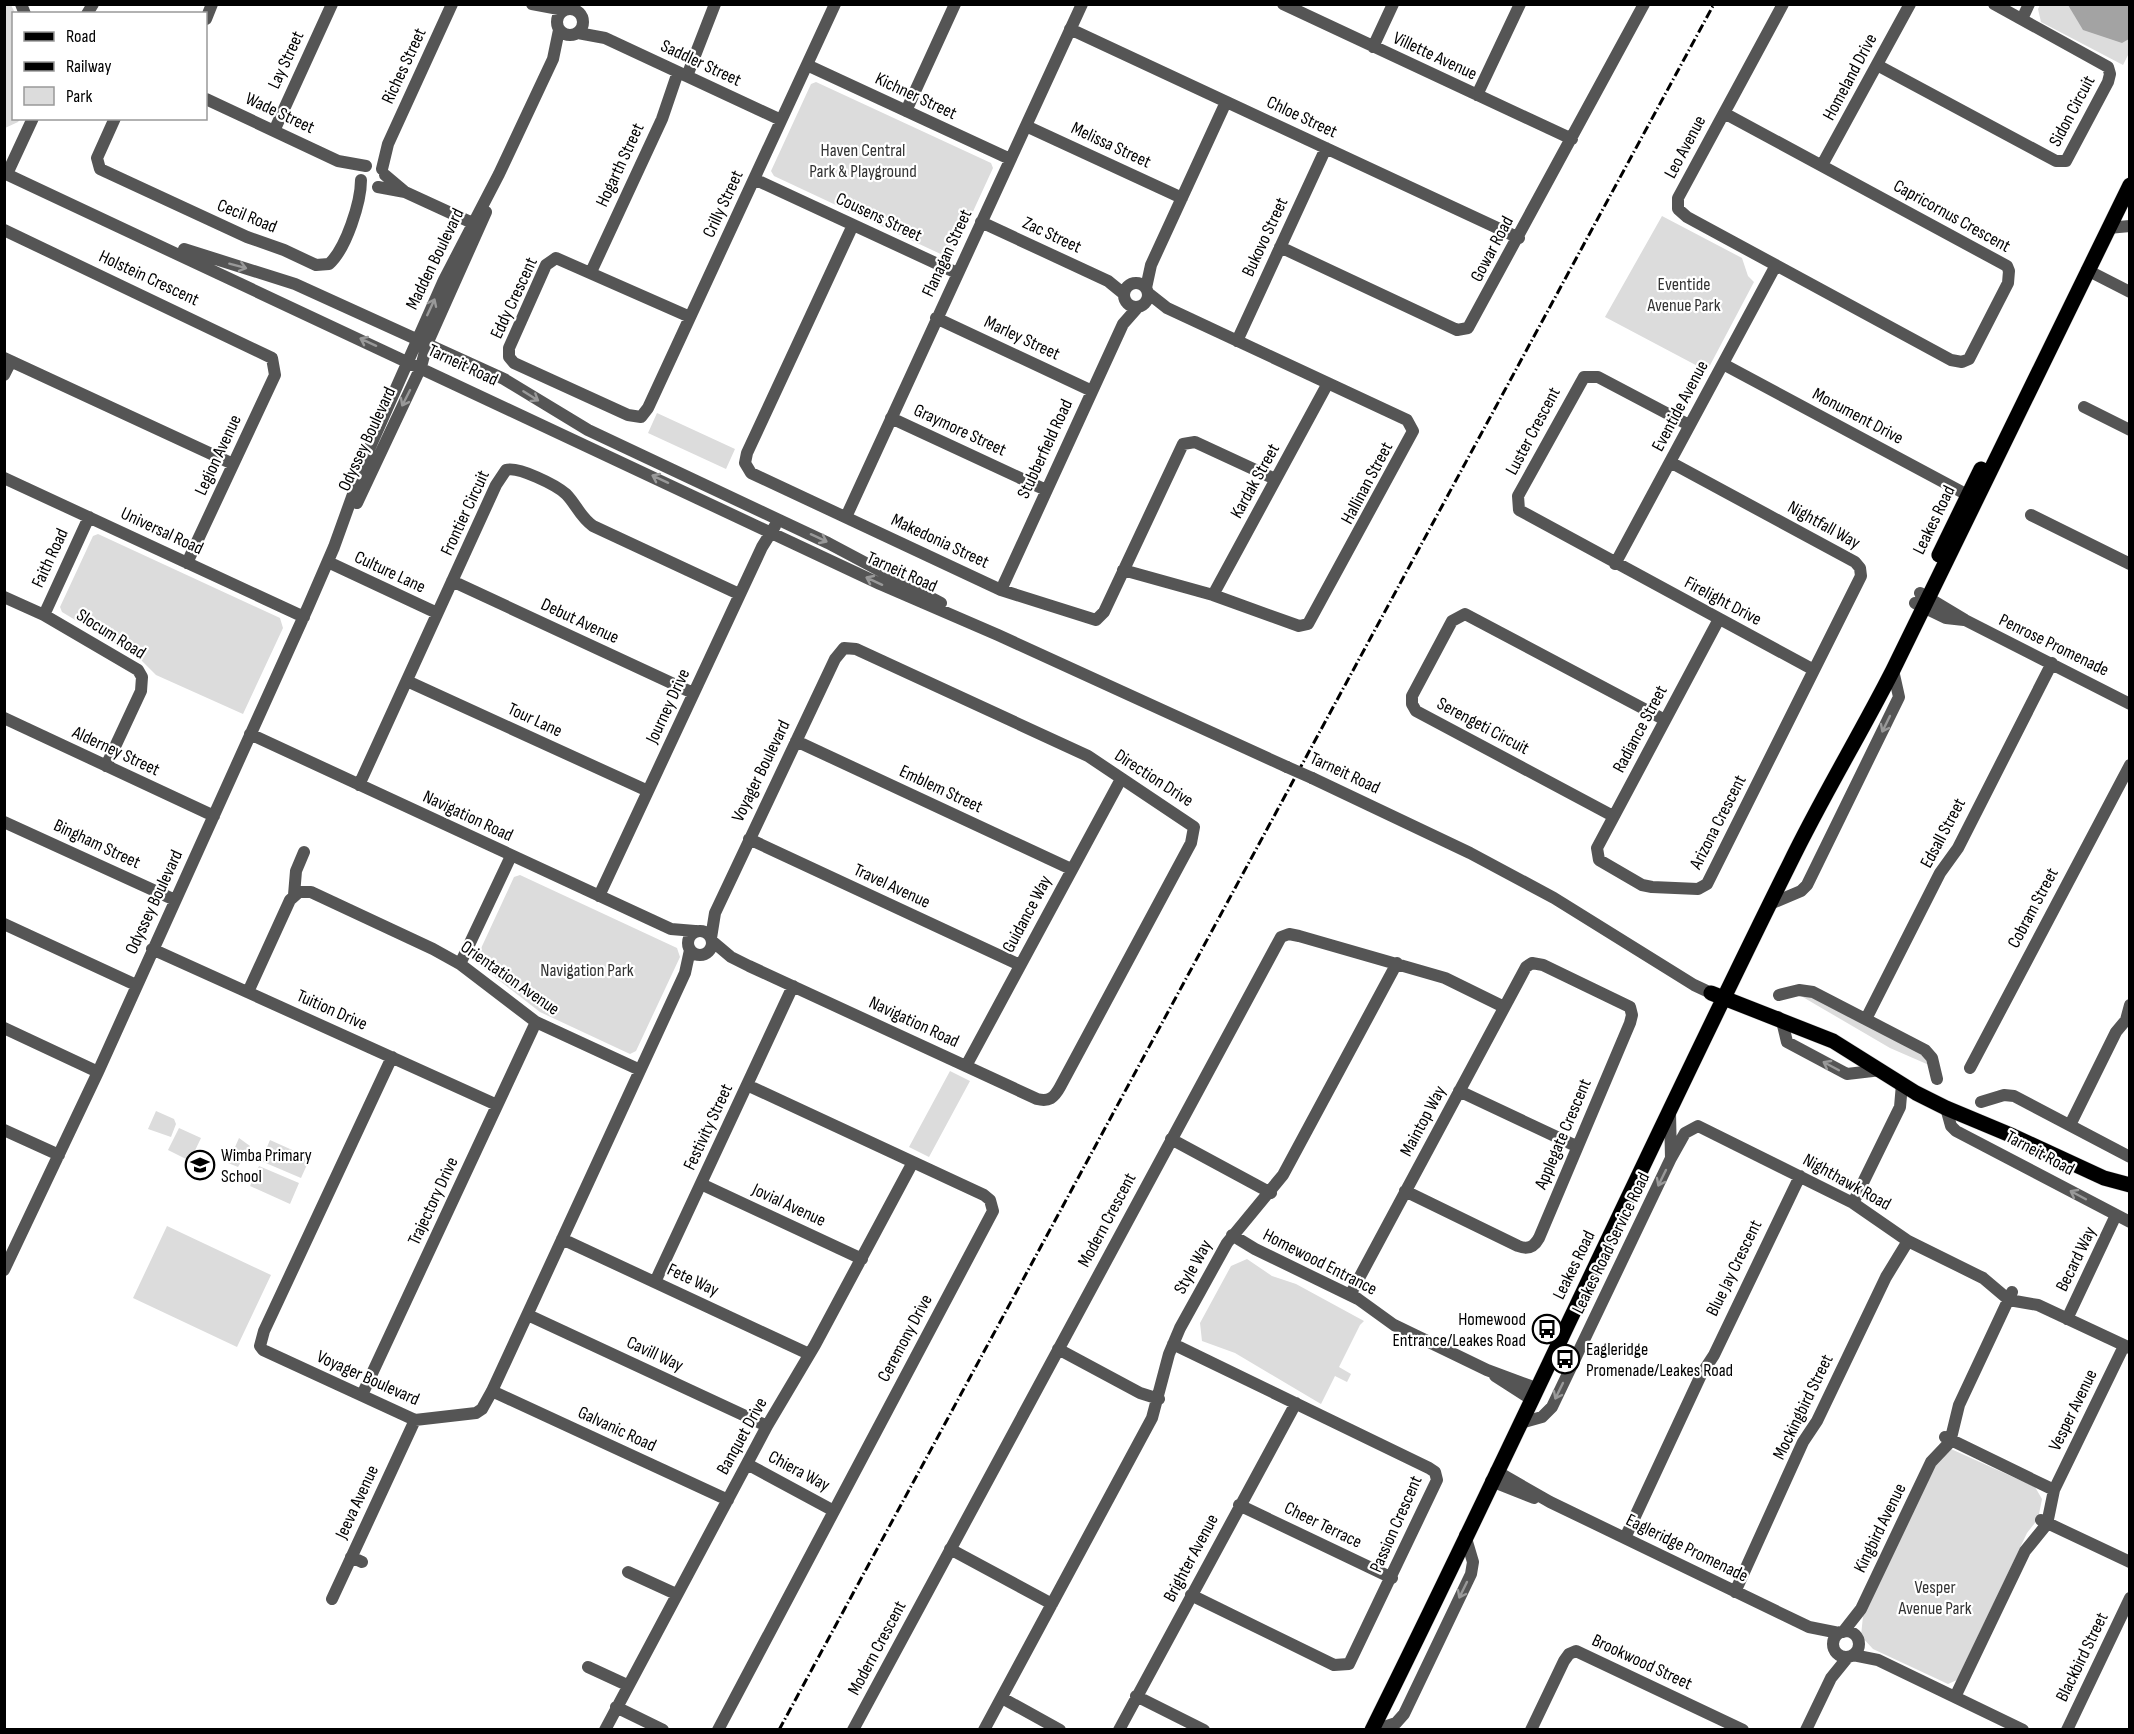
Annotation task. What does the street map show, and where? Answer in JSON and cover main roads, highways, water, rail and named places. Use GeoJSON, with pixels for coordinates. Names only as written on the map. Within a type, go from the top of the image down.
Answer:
{"type":"FeatureCollection","features":[{"type":"Feature","properties":{"kind":"main road","name":"Leakes Road"},"geometry":{"type":"LineString","coordinates":[[1851,743],[1874,687],[1922,600],[1972,498],[2044,365],[2063,319],[2130,185]]}},
{"type":"Feature","properties":{"kind":"main road","name":"Leakes Road"},"geometry":{"type":"LineString","coordinates":[[1382,1729],[1465,1535],[1670,1108],[1718,995],[1770,904],[1851,743],[1893,670],[1922,600]]}},
{"type":"Feature","properties":{"kind":"main road","name":"Tarneit Road"},"geometry":{"type":"LineString","coordinates":[[1718,995],[1778,1017],[1833,1041],[1916,1093],[1946,1108],[2104,1178],[2130,1185]]}},
{"type":"Feature","properties":{"kind":"railway"},"geometry":{"type":"LineString","coordinates":[[779,1730],[1714,4]]}},
{"type":"Feature","properties":{"kind":"place","name":"Wimba Primary School"},"geometry":{"type":"Point","coordinates":[200,1165]}},
{"type":"Feature","properties":{"kind":"place","name":"Homewood Entrance/Leakes Road"},"geometry":{"type":"Point","coordinates":[1547,1329]}},
{"type":"Feature","properties":{"kind":"place","name":"Eagleridge Promenade/Leakes Road"},"geometry":{"type":"Point","coordinates":[1565,1359]}},
{"type":"Feature","properties":{"kind":"park label","name":"Haven Central Park & Playground"},"geometry":{"type":"Point","coordinates":[863,160]}},
{"type":"Feature","properties":{"kind":"park label","name":"Eventide Avenue Park"},"geometry":{"type":"Point","coordinates":[1684,294]}},
{"type":"Feature","properties":{"kind":"park label","name":"Navigation Park"},"geometry":{"type":"Point","coordinates":[587,970]}},
{"type":"Feature","properties":{"kind":"park label","name":"Vesper Avenue Park"},"geometry":{"type":"Point","coordinates":[1935,1597]}}]}
